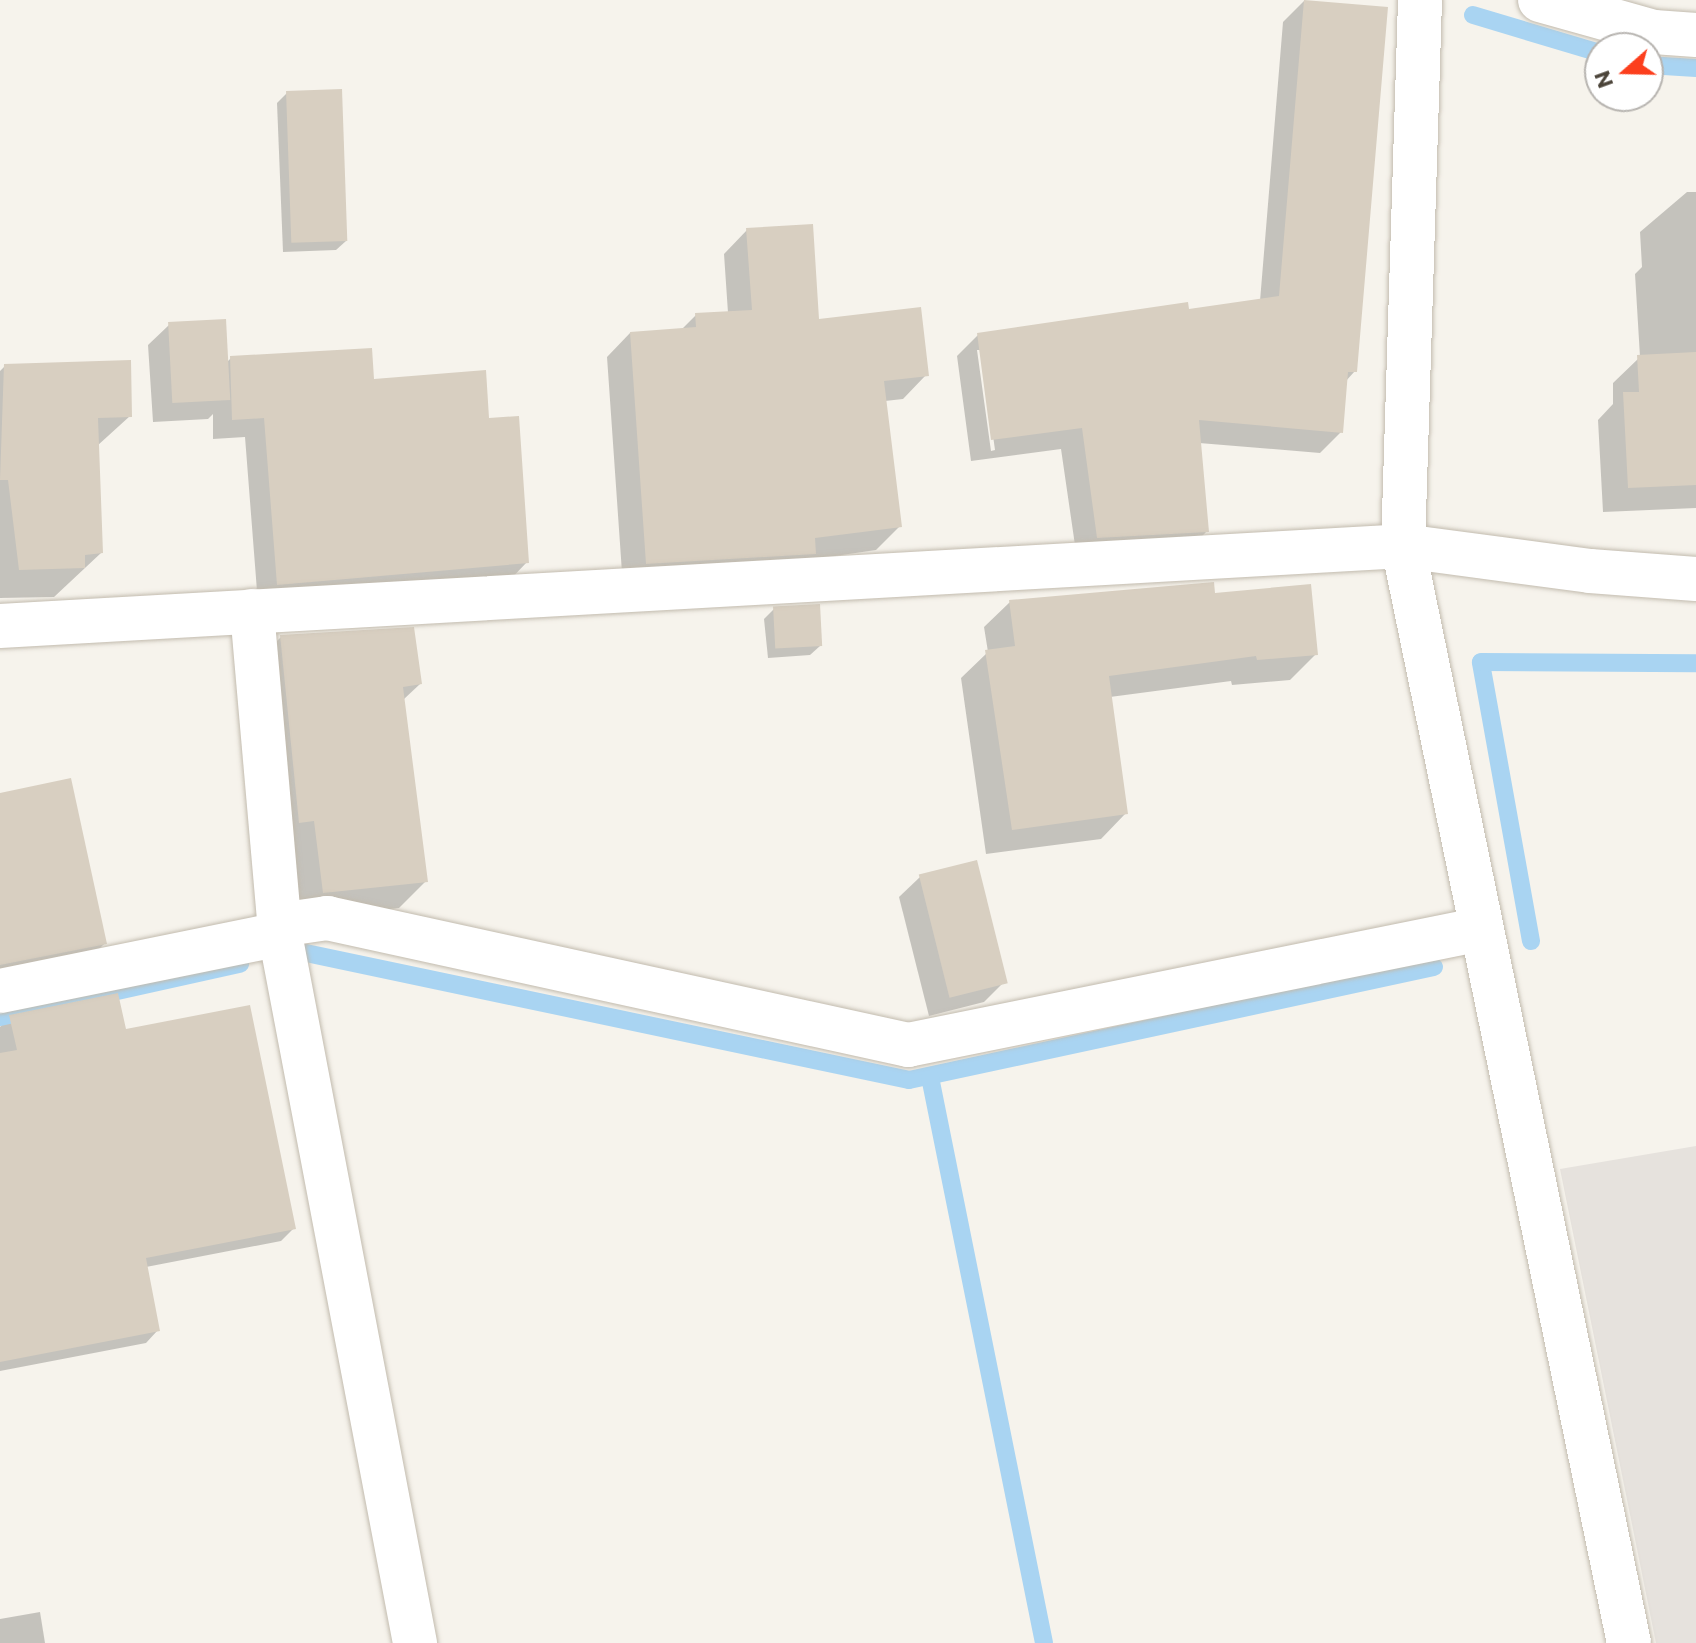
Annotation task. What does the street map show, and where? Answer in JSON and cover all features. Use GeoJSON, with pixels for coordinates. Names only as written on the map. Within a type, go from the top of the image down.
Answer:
{"type":"FeatureCollection","features":[{"type":"Feature","properties":{"kind":"street"},"geometry":{"type":"LineString","coordinates":[[1420,0],[1403,546],[1629,1643]]}},
{"type":"Feature","properties":{"kind":"street"},"geometry":{"type":"LineString","coordinates":[[1540,0],[1654,32],[1696,35]]}},
{"type":"Feature","properties":{"kind":"street"},"geometry":{"type":"LineString","coordinates":[[0,626],[1403,546],[1590,571],[1696,579]]}},
{"type":"Feature","properties":{"kind":"street"},"geometry":{"type":"LineString","coordinates":[[252,611],[280,929],[415,1643]]}},
{"type":"Feature","properties":{"kind":"street"},"geometry":{"type":"LineString","coordinates":[[0,991],[327,918],[908,1045],[1481,929]]}},
{"type":"Feature","properties":{"kind":"shaded area"},"geometry":{"type":"Polygon","coordinates":[[[1696,1146],[1696,1643],[1656,1643],[1560,1169],[1696,1146]]]}},
{"type":"Feature","properties":{"kind":"building"},"geometry":{"type":"Polygon","coordinates":[[[1304,0],[1388,7],[1357,372],[1348,372],[1343,433],[1199,420],[1209,532],[1097,538],[1082,428],[991,440],[977,333],[1188,302],[1189,309],[1279,296],[1304,0]]]}},
{"type":"Feature","properties":{"kind":"building"},"geometry":{"type":"Polygon","coordinates":[[[342,89],[347,241],[291,243],[286,91],[342,89]]]}},
{"type":"Feature","properties":{"kind":"building"},"geometry":{"type":"Polygon","coordinates":[[[813,224],[819,319],[921,307],[929,376],[884,381],[902,527],[815,538],[816,554],[646,564],[630,332],[696,327],[695,313],[752,310],[746,228],[813,224]]]}},
{"type":"Feature","properties":{"kind":"building"},"geometry":{"type":"Polygon","coordinates":[[[226,319],[230,400],[172,403],[168,322],[226,319]]]}},
{"type":"Feature","properties":{"kind":"building"},"geometry":{"type":"Polygon","coordinates":[[[372,348],[374,379],[486,370],[489,418],[519,416],[529,563],[277,585],[264,418],[232,420],[230,356],[372,348]]]}},
{"type":"Feature","properties":{"kind":"building"},"geometry":{"type":"Polygon","coordinates":[[[1696,352],[1696,485],[1628,488],[1623,392],[1639,392],[1637,355],[1696,352]]]}},
{"type":"Feature","properties":{"kind":"building"},"geometry":{"type":"Polygon","coordinates":[[[131,360],[132,417],[98,418],[103,553],[85,555],[85,568],[19,570],[8,480],[0,480],[4,364],[131,360]]]}},
{"type":"Feature","properties":{"kind":"building"},"geometry":{"type":"Polygon","coordinates":[[[1214,582],[1215,593],[1311,584],[1318,655],[1257,660],[1256,656],[1109,676],[1128,814],[1012,830],[985,650],[1015,646],[1009,600],[1214,582]]]}},
{"type":"Feature","properties":{"kind":"building"},"geometry":{"type":"Polygon","coordinates":[[[820,604],[822,646],[775,648],[773,606],[820,604]]]}},
{"type":"Feature","properties":{"kind":"building"},"geometry":{"type":"Polygon","coordinates":[[[414,627],[422,684],[403,687],[428,882],[323,893],[314,821],[299,823],[280,635],[414,627]]]}},
{"type":"Feature","properties":{"kind":"building"},"geometry":{"type":"Polygon","coordinates":[[[71,778],[107,944],[0,965],[0,793],[71,778]]]}},
{"type":"Feature","properties":{"kind":"building"},"geometry":{"type":"Polygon","coordinates":[[[977,860],[1008,983],[950,998],[919,875],[977,860]]]}},
{"type":"Feature","properties":{"kind":"building"},"geometry":{"type":"Polygon","coordinates":[[[118,993],[126,1029],[250,1005],[296,1229],[146,1258],[160,1331],[0,1362],[0,1053],[17,1050],[9,1015],[118,993]]]}},
{"type":"Feature","properties":{"kind":"waterway"},"geometry":{"type":"LineString","coordinates":[[1473,15],[1584,48]]}},
{"type":"Feature","properties":{"kind":"waterway"},"geometry":{"type":"LineString","coordinates":[[1664,66],[1696,68]]}},
{"type":"Feature","properties":{"kind":"waterway"},"geometry":{"type":"LineString","coordinates":[[1531,941],[1481,662],[1696,663]]}},
{"type":"Feature","properties":{"kind":"waterway"},"geometry":{"type":"LineString","coordinates":[[306,953],[909,1080],[1434,967]]}},
{"type":"Feature","properties":{"kind":"waterway"},"geometry":{"type":"LineString","coordinates":[[0,1017],[240,964]]}},
{"type":"Feature","properties":{"kind":"waterway"},"geometry":{"type":"LineString","coordinates":[[930,1077],[1044,1643]]}}]}
